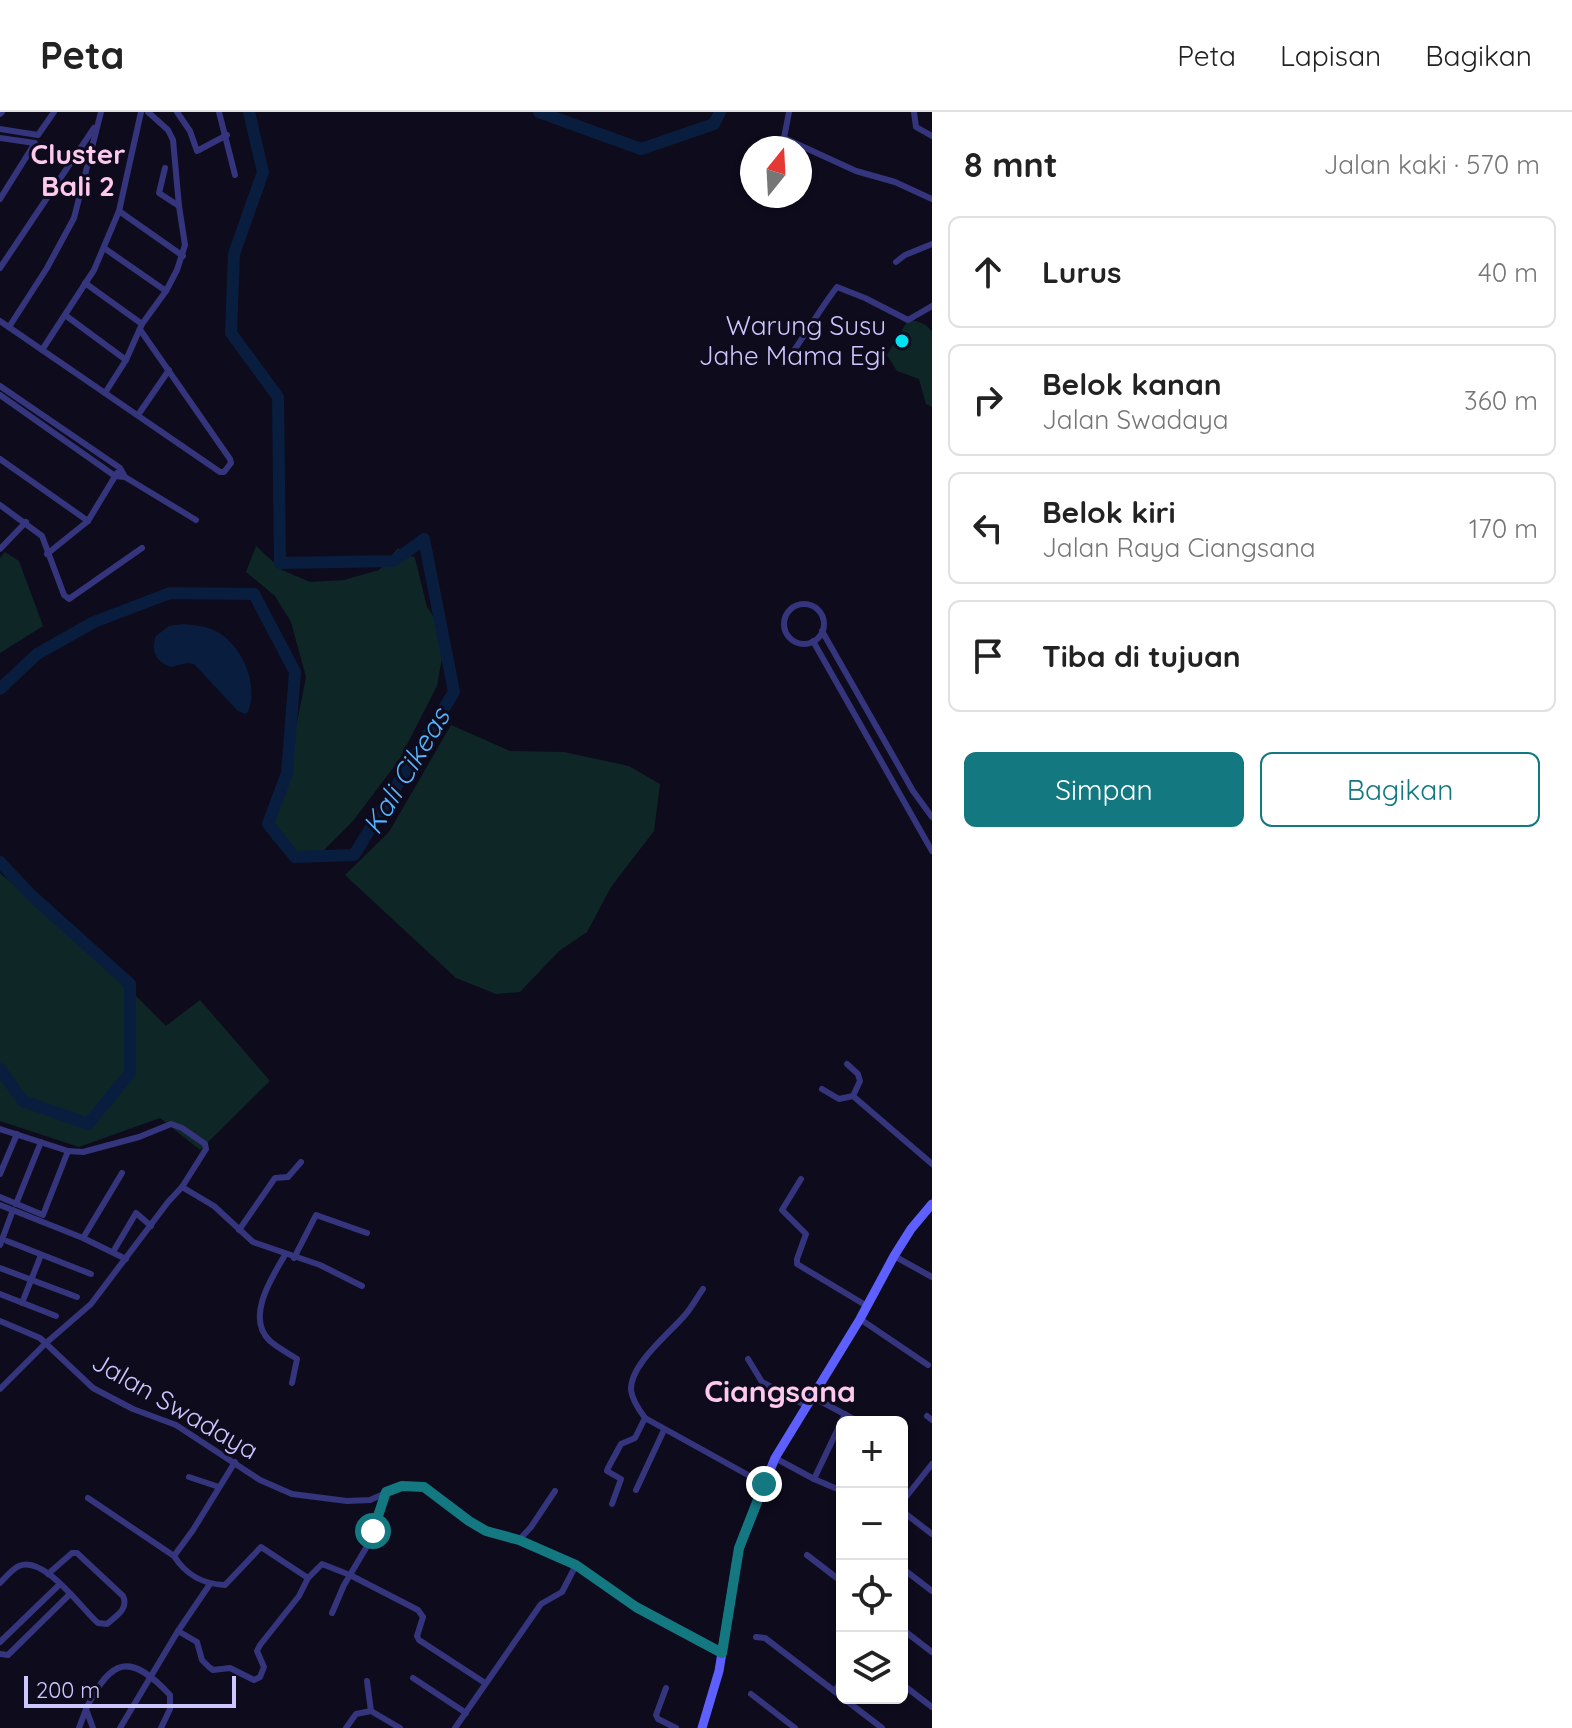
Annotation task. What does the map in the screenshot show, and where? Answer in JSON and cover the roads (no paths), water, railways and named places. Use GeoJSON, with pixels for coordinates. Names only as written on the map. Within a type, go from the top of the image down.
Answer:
{"type":"FeatureCollection","features":[{"type":"Feature","properties":{"kind":"main road"},"geometry":{"type":"LineString","coordinates":[[702,1728],[722,1653],[739,1548],[775,1458],[860,1319],[894,1256],[932,1204]]}},
{"type":"Feature","properties":{"kind":"street"},"geometry":{"type":"LineString","coordinates":[[0,129],[38,135],[54,112]]}},
{"type":"Feature","properties":{"kind":"street"},"geometry":{"type":"LineString","coordinates":[[9,327],[47,268],[74,218],[101,112]]}},
{"type":"Feature","properties":{"kind":"street"},"geometry":{"type":"LineString","coordinates":[[42,350],[104,248],[119,211],[141,112]]}},
{"type":"Feature","properties":{"kind":"street"},"geometry":{"type":"LineString","coordinates":[[105,393],[166,291],[185,245],[172,137],[148,112]]}},
{"type":"Feature","properties":{"kind":"street"},"geometry":{"type":"LineString","coordinates":[[177,112],[190,131],[197,151],[227,135]]}},
{"type":"Feature","properties":{"kind":"street"},"geometry":{"type":"LineString","coordinates":[[219,112],[235,175]]}},
{"type":"Feature","properties":{"kind":"street"},"geometry":{"type":"LineString","coordinates":[[789,112],[784,138],[856,171],[895,182],[932,199]]}},
{"type":"Feature","properties":{"kind":"street"},"geometry":{"type":"LineString","coordinates":[[914,112],[916,127],[932,136]]}},
{"type":"Feature","properties":{"kind":"street"},"geometry":{"type":"LineString","coordinates":[[0,268],[96,125]]}},
{"type":"Feature","properties":{"kind":"street"},"geometry":{"type":"LineString","coordinates":[[0,138],[35,143],[0,199]]}},
{"type":"Feature","properties":{"kind":"street"},"geometry":{"type":"LineString","coordinates":[[43,145],[71,162]]}},
{"type":"Feature","properties":{"kind":"street"},"geometry":{"type":"LineString","coordinates":[[165,168],[159,193],[179,206]]}},
{"type":"Feature","properties":{"kind":"street"},"geometry":{"type":"LineString","coordinates":[[119,211],[183,256]]}},
{"type":"Feature","properties":{"kind":"street"},"geometry":{"type":"LineString","coordinates":[[896,262],[905,255],[932,245]]}},
{"type":"Feature","properties":{"kind":"street"},"geometry":{"type":"LineString","coordinates":[[104,248],[166,291]]}},
{"type":"Feature","properties":{"kind":"street"},"geometry":{"type":"LineString","coordinates":[[0,321],[224,472],[231,463],[230,459],[142,328],[85,283]]}},
{"type":"Feature","properties":{"kind":"street"},"geometry":{"type":"LineString","coordinates":[[791,355],[837,287],[908,320],[932,306]]}},
{"type":"Feature","properties":{"kind":"street"},"geometry":{"type":"LineString","coordinates":[[65,315],[126,360]]}},
{"type":"Feature","properties":{"kind":"street"},"geometry":{"type":"LineString","coordinates":[[138,415],[169,370]]}},
{"type":"Feature","properties":{"kind":"street"},"geometry":{"type":"LineString","coordinates":[[0,386],[115,476],[125,477],[196,520]]}},
{"type":"Feature","properties":{"kind":"street"},"geometry":{"type":"LineString","coordinates":[[0,395],[120,468],[125,477]]}},
{"type":"Feature","properties":{"kind":"street"},"geometry":{"type":"LineString","coordinates":[[0,459],[88,521]]}},
{"type":"Feature","properties":{"kind":"street"},"geometry":{"type":"LineString","coordinates":[[47,554],[88,521],[120,468]]}},
{"type":"Feature","properties":{"kind":"street"},"geometry":{"type":"LineString","coordinates":[[0,505],[42,536],[64,595],[73,598],[142,548]]}},
{"type":"Feature","properties":{"kind":"street"},"geometry":{"type":"LineString","coordinates":[[0,549],[26,522]]}},
{"type":"Feature","properties":{"kind":"street"},"geometry":{"type":"LineString","coordinates":[[822,631],[813,641],[798,643],[787,633],[785,618],[800,604],[816,608],[822,615],[822,631],[913,791],[932,817]]}},
{"type":"Feature","properties":{"kind":"street"},"geometry":{"type":"LineString","coordinates":[[813,641],[932,851]]}},
{"type":"Feature","properties":{"kind":"street"},"geometry":{"type":"LineString","coordinates":[[847,1064],[858,1074],[860,1081],[853,1096]]}},
{"type":"Feature","properties":{"kind":"street"},"geometry":{"type":"LineString","coordinates":[[822,1089],[839,1099],[853,1096]]}},
{"type":"Feature","properties":{"kind":"street"},"geometry":{"type":"LineString","coordinates":[[853,1096],[932,1164]]}},
{"type":"Feature","properties":{"kind":"street"},"geometry":{"type":"LineString","coordinates":[[0,1129],[68,1151],[83,1152],[139,1137],[164,1125],[176,1125],[206,1147],[204,1156],[182,1187],[91,1304],[0,1389]]}},
{"type":"Feature","properties":{"kind":"street"},"geometry":{"type":"LineString","coordinates":[[0,1174],[17,1134]]}},
{"type":"Feature","properties":{"kind":"street"},"geometry":{"type":"LineString","coordinates":[[41,1142],[2,1241],[91,1274]]}},
{"type":"Feature","properties":{"kind":"street"},"geometry":{"type":"LineString","coordinates":[[0,1205],[43,1215],[68,1151]]}},
{"type":"Feature","properties":{"kind":"street"},"geometry":{"type":"LineString","coordinates":[[239,1230],[275,1178],[288,1177],[301,1162]]}},
{"type":"Feature","properties":{"kind":"street"},"geometry":{"type":"LineString","coordinates":[[83,1238],[122,1173]]}},
{"type":"Feature","properties":{"kind":"street"},"geometry":{"type":"LineString","coordinates":[[801,1179],[782,1210],[806,1234],[797,1264],[867,1306]]}},
{"type":"Feature","properties":{"kind":"street"},"geometry":{"type":"LineString","coordinates":[[182,1187],[214,1206],[253,1242],[320,1265],[362,1286]]}},
{"type":"Feature","properties":{"kind":"street"},"geometry":{"type":"LineString","coordinates":[[0,1197],[126,1259]]}},
{"type":"Feature","properties":{"kind":"street"},"geometry":{"type":"LineString","coordinates":[[113,1252],[136,1213],[151,1226]]}},
{"type":"Feature","properties":{"kind":"street"},"geometry":{"type":"LineString","coordinates":[[294,1258],[316,1215],[367,1233]]}},
{"type":"Feature","properties":{"kind":"street"},"geometry":{"type":"LineString","coordinates":[[22,1303],[41,1255]]}},
{"type":"Feature","properties":{"kind":"street"},"geometry":{"type":"LineString","coordinates":[[285,1255],[261,1303],[262,1330],[268,1340],[297,1359],[292,1383]]}},
{"type":"Feature","properties":{"kind":"street"},"geometry":{"type":"LineString","coordinates":[[894,1256],[932,1277]]}},
{"type":"Feature","properties":{"kind":"street"},"geometry":{"type":"LineString","coordinates":[[0,1268],[77,1297]]}},
{"type":"Feature","properties":{"kind":"street"},"geometry":{"type":"LineString","coordinates":[[703,1289],[638,1369],[631,1388],[637,1407],[645,1418],[764,1484]]}},
{"type":"Feature","properties":{"kind":"street"},"geometry":{"type":"LineString","coordinates":[[0,1294],[56,1316]]}},
{"type":"Feature","properties":{"kind":"street"},"geometry":{"type":"LineString","coordinates":[[860,1319],[928,1365]]}},
{"type":"Feature","properties":{"kind":"street","name":"Jalan Swadaya"},"geometry":{"type":"LineString","coordinates":[[0,1321],[46,1343],[93,1388],[133,1409],[176,1425],[260,1480],[292,1494],[347,1501],[370,1500],[402,1486],[424,1487],[486,1531],[519,1540],[576,1565],[636,1607],[722,1653]]}},
{"type":"Feature","properties":{"kind":"street"},"geometry":{"type":"LineString","coordinates":[[748,1359],[762,1382],[848,1416]]}},
{"type":"Feature","properties":{"kind":"street"},"geometry":{"type":"LineString","coordinates":[[814,1479],[845,1414]]}},
{"type":"Feature","properties":{"kind":"street"},"geometry":{"type":"LineString","coordinates":[[612,1504],[621,1479],[607,1471],[608,1468],[621,1444],[635,1438],[645,1418]]}},
{"type":"Feature","properties":{"kind":"street"},"geometry":{"type":"LineString","coordinates":[[636,1490],[664,1430]]}},
{"type":"Feature","properties":{"kind":"street"},"geometry":{"type":"LineString","coordinates":[[775,1458],[836,1488]]}},
{"type":"Feature","properties":{"kind":"street"},"geometry":{"type":"LineString","coordinates":[[174,1556],[235,1462]]}},
{"type":"Feature","properties":{"kind":"street"},"geometry":{"type":"LineString","coordinates":[[908,1494],[932,1464]]}},
{"type":"Feature","properties":{"kind":"street"},"geometry":{"type":"LineString","coordinates":[[925,1473],[932,1478]]}},
{"type":"Feature","properties":{"kind":"street"},"geometry":{"type":"LineString","coordinates":[[189,1477],[219,1487]]}},
{"type":"Feature","properties":{"kind":"street"},"geometry":{"type":"LineString","coordinates":[[519,1540],[555,1491]]}},
{"type":"Feature","properties":{"kind":"street"},"geometry":{"type":"LineString","coordinates":[[332,1613],[366,1548],[386,1492]]}},
{"type":"Feature","properties":{"kind":"street"},"geometry":{"type":"LineString","coordinates":[[88,1498],[174,1556],[188,1574],[210,1584],[225,1585],[261,1547],[308,1578]]}},
{"type":"Feature","properties":{"kind":"street"},"geometry":{"type":"LineString","coordinates":[[908,1516],[932,1534]]}},
{"type":"Feature","properties":{"kind":"street"},"geometry":{"type":"LineString","coordinates":[[0,1583],[16,1566],[27,1564],[48,1574],[101,1624],[107,1624],[123,1610],[123,1596],[76,1552],[48,1574]]}},
{"type":"Feature","properties":{"kind":"street"},"geometry":{"type":"LineString","coordinates":[[807,1555],[836,1577]]}},
{"type":"Feature","properties":{"kind":"street"},"geometry":{"type":"LineString","coordinates":[[178,1631],[197,1642],[202,1660],[213,1670],[230,1668],[254,1680],[260,1677],[264,1667],[257,1651],[260,1645],[299,1596],[308,1578],[322,1564],[418,1610],[423,1617],[417,1636],[419,1640],[485,1683]]}},
{"type":"Feature","properties":{"kind":"street"},"geometry":{"type":"LineString","coordinates":[[455,1728],[541,1604],[562,1592],[576,1565]]}},
{"type":"Feature","properties":{"kind":"street"},"geometry":{"type":"LineString","coordinates":[[908,1573],[932,1591]]}},
{"type":"Feature","properties":{"kind":"street"},"geometry":{"type":"LineString","coordinates":[[0,1642],[60,1584]]}},
{"type":"Feature","properties":{"kind":"street"},"geometry":{"type":"LineString","coordinates":[[120,1728],[210,1584]]}},
{"type":"Feature","properties":{"kind":"street"},"geometry":{"type":"LineString","coordinates":[[0,1654],[8,1655],[70,1594]]}},
{"type":"Feature","properties":{"kind":"street"},"geometry":{"type":"LineString","coordinates":[[906,1632],[932,1652]]}},
{"type":"Feature","properties":{"kind":"street"},"geometry":{"type":"LineString","coordinates":[[756,1637],[765,1638],[834,1691],[836,1688]]}},
{"type":"Feature","properties":{"kind":"street"},"geometry":{"type":"LineString","coordinates":[[79,1728],[105,1676],[116,1668],[130,1665],[152,1676],[170,1695],[170,1709],[161,1728]]}},
{"type":"Feature","properties":{"kind":"street"},"geometry":{"type":"LineString","coordinates":[[413,1678],[466,1713]]}},
{"type":"Feature","properties":{"kind":"street"},"geometry":{"type":"LineString","coordinates":[[367,1681],[371,1711]]}},
{"type":"Feature","properties":{"kind":"street"},"geometry":{"type":"LineString","coordinates":[[666,1688],[656,1715],[676,1728]]}},
{"type":"Feature","properties":{"kind":"street"},"geometry":{"type":"LineString","coordinates":[[908,1689],[932,1707]]}},
{"type":"Feature","properties":{"kind":"street"},"geometry":{"type":"LineString","coordinates":[[751,1694],[795,1728]]}},
{"type":"Feature","properties":{"kind":"street"},"geometry":{"type":"LineString","coordinates":[[852,1704],[882,1728]]}},
{"type":"Feature","properties":{"kind":"street"},"geometry":{"type":"LineString","coordinates":[[86,1709],[93,1728]]}},
{"type":"Feature","properties":{"kind":"street"},"geometry":{"type":"LineString","coordinates":[[346,1728],[356,1714],[371,1711],[400,1728]]}},
{"type":"Feature","properties":{"kind":"street"},"geometry":{"type":"LineString","coordinates":[[383,1728],[388,1721]]}},
{"type":"Feature","properties":{"kind":"water"},"geometry":{"type":"Polygon","coordinates":[[[183,624],[214,630],[240,654],[246,665],[251,689],[248,712],[238,711],[194,664],[171,667],[158,659],[154,651],[156,636],[169,626],[183,624]]]}},
{"type":"Feature","properties":{"kind":"waterway","name":"Kali Cikeas"},"geometry":{"type":"LineString","coordinates":[[0,689],[37,654],[94,622],[170,593],[254,594],[295,672],[287,773],[268,824],[295,857],[354,855],[454,692],[424,539],[394,561],[280,563],[278,397],[231,333],[234,254],[263,172],[249,112]]}},
{"type":"Feature","properties":{"kind":"waterway","name":"Kali Cikeas"},"geometry":{"type":"LineString","coordinates":[[539,112],[641,149],[714,124],[720,112]]}},
{"type":"Feature","properties":{"kind":"waterway","name":"Kali Cikeas"},"geometry":{"type":"LineString","coordinates":[[0,862],[31,895],[130,984],[130,1073],[88,1124],[23,1101],[0,1069]]}},
{"type":"Feature","properties":{"kind":"place","name":"Warung Susu Jahe Mama Egi"},"geometry":{"type":"Point","coordinates":[902,341]}},
{"type":"Feature","properties":{"kind":"district","name":"Cluster Bali 2"},"geometry":{"type":"Point","coordinates":[78,170]}},
{"type":"Feature","properties":{"kind":"district","name":"Ciangsana"},"geometry":{"type":"Point","coordinates":[780,1392]}}]}
